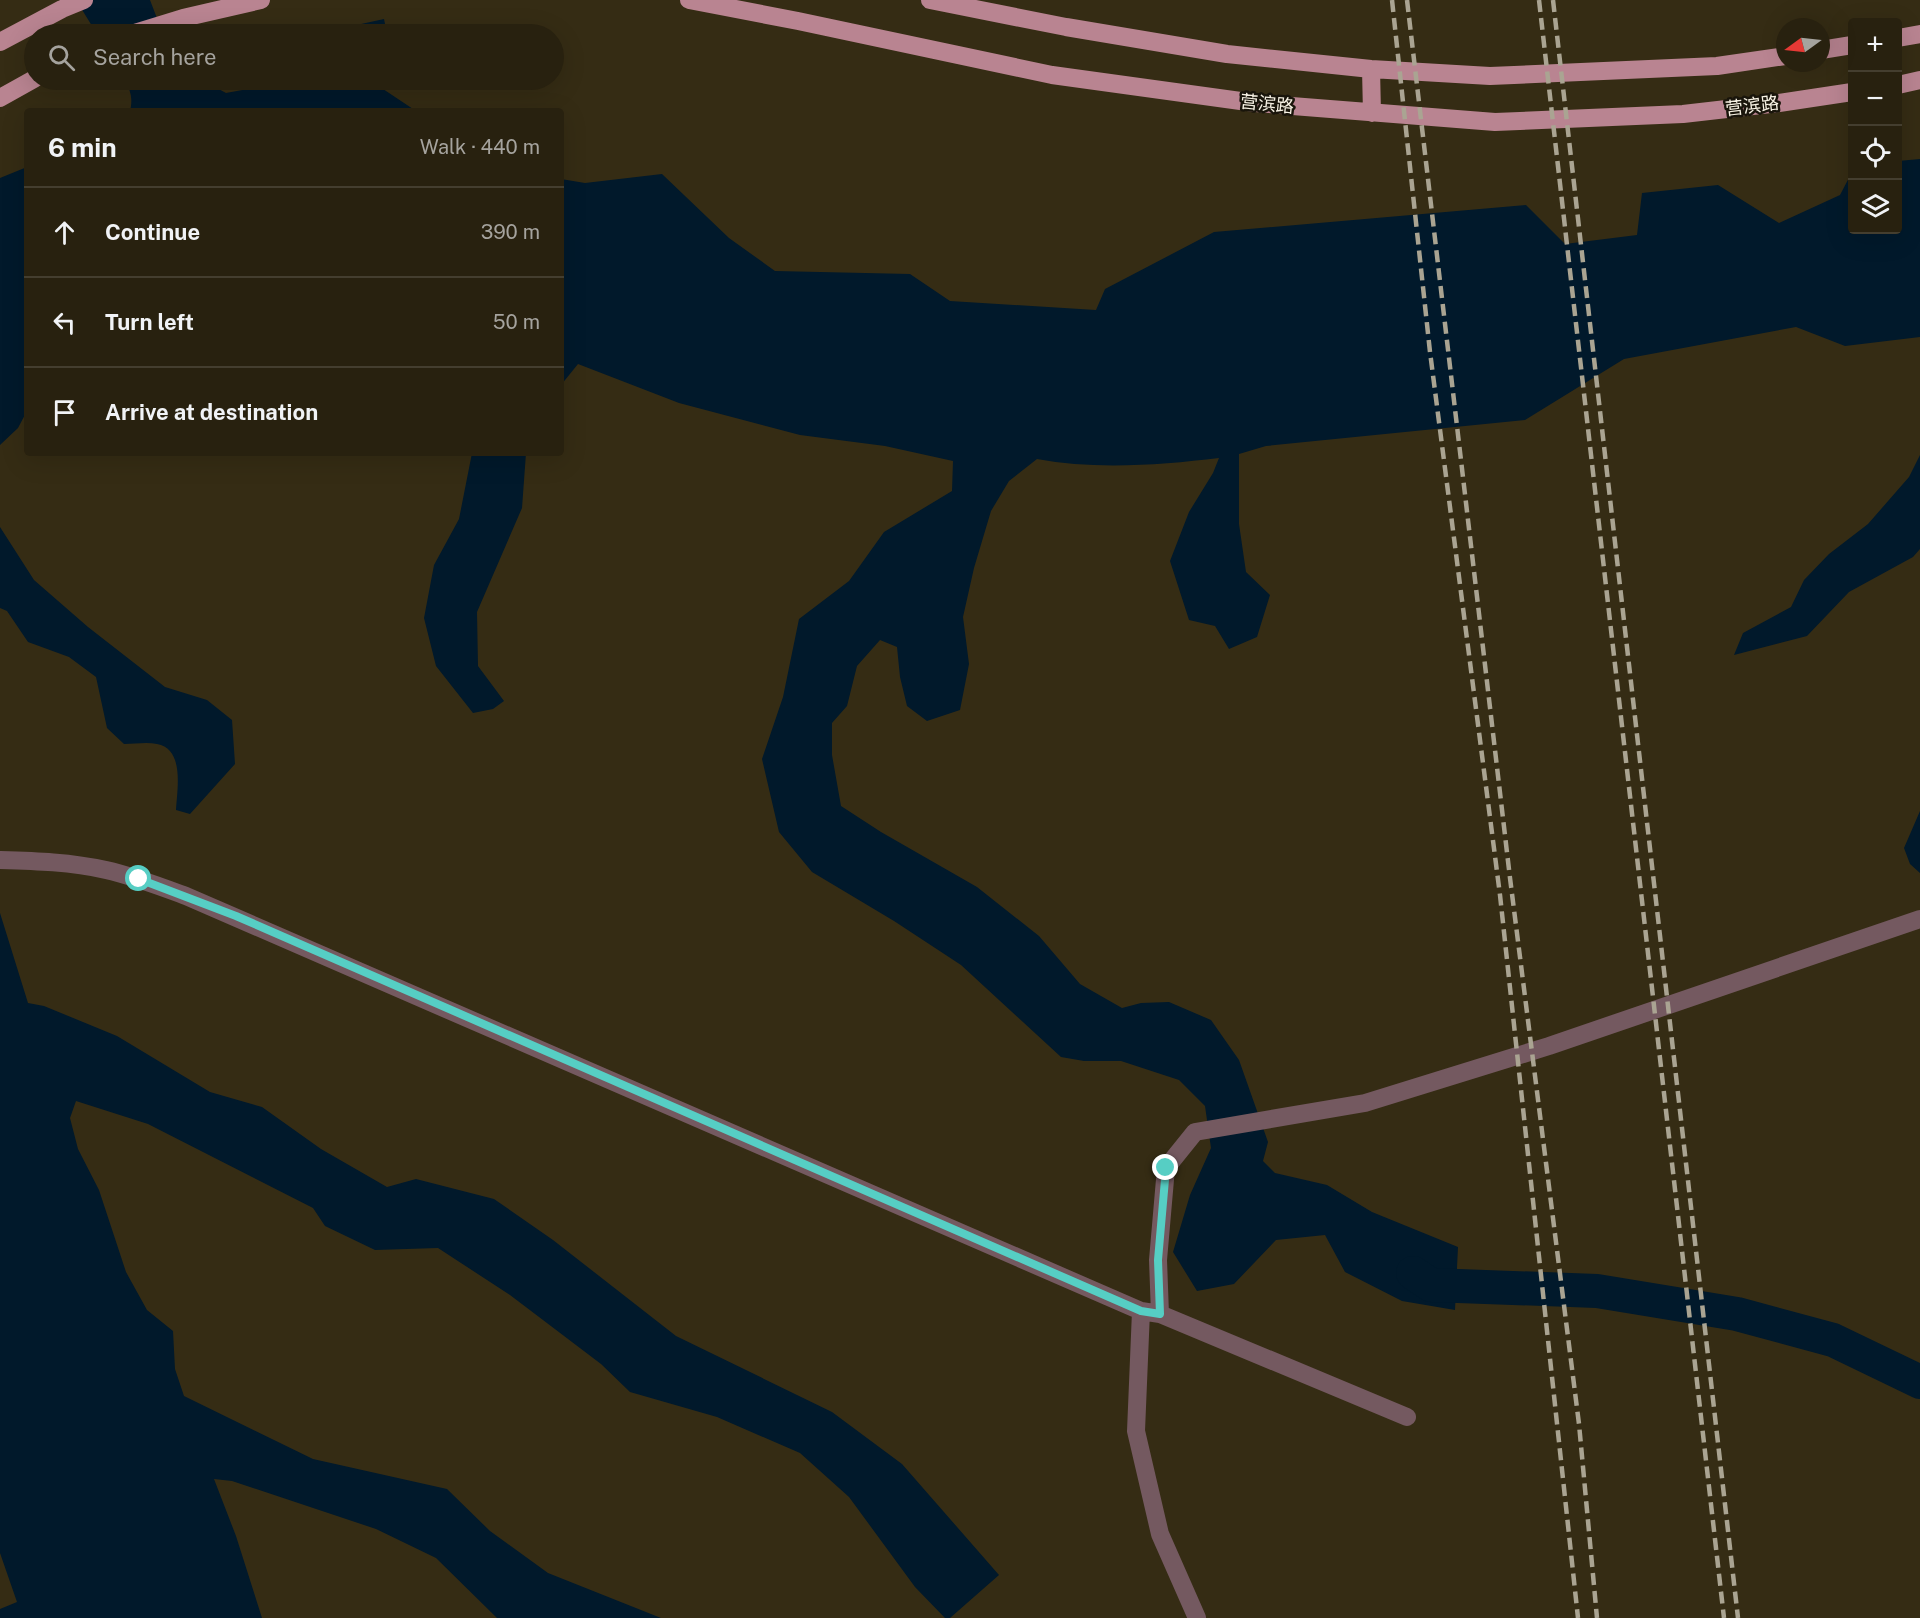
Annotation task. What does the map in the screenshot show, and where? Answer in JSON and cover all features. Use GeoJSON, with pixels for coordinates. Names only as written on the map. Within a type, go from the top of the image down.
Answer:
{"type":"FeatureCollection","features":[{"type":"Feature","properties":{"kind":"main road"},"geometry":{"type":"LineString","coordinates":[[34,24],[84,0]]}},
{"type":"Feature","properties":{"kind":"main road"},"geometry":{"type":"LineString","coordinates":[[164,24],[261,0]]}},
{"type":"Feature","properties":{"kind":"main road","name":"营滨路"},"geometry":{"type":"LineString","coordinates":[[689,0],[1052,75],[1255,104],[1495,122],[1683,114],[1848,93]]}},
{"type":"Feature","properties":{"kind":"main road"},"geometry":{"type":"LineString","coordinates":[[930,0],[1066,27],[1227,54],[1371,69],[1490,76],[1717,66],[1776,57]]}},
{"type":"Feature","properties":{"kind":"main road"},"geometry":{"type":"LineString","coordinates":[[0,42],[24,29]]}},
{"type":"Feature","properties":{"kind":"main road"},"geometry":{"type":"LineString","coordinates":[[1830,49],[1848,46]]}},
{"type":"Feature","properties":{"kind":"main road"},"geometry":{"type":"LineString","coordinates":[[1371,69],[1372,112]]}},
{"type":"Feature","properties":{"kind":"main road"},"geometry":{"type":"LineString","coordinates":[[1902,83],[1920,80]]}},
{"type":"Feature","properties":{"kind":"main road"},"geometry":{"type":"LineString","coordinates":[[0,98],[24,85]]}},
{"type":"Feature","properties":{"kind":"street"},"geometry":{"type":"LineString","coordinates":[[0,860],[70,864],[106,870],[139,879],[196,900],[1150,1312],[1407,1417]]}},
{"type":"Feature","properties":{"kind":"street"},"geometry":{"type":"LineString","coordinates":[[1197,1618],[1160,1534],[1136,1431],[1158,1260],[1166,1168],[1195,1132],[1365,1103],[1549,1046],[1920,920]]}},
{"type":"Feature","properties":{"kind":"water"},"geometry":{"type":"Polygon","coordinates":[[[76,0],[150,0],[159,24],[91,24],[76,0]]]}},
{"type":"Feature","properties":{"kind":"water"},"geometry":{"type":"Polygon","coordinates":[[[384,19],[385,24],[361,24],[384,19]]]}},
{"type":"Feature","properties":{"kind":"water"},"geometry":{"type":"Polygon","coordinates":[[[129,90],[220,90],[226,93],[242,90],[384,90],[412,108],[130,108],[129,90]]]}},
{"type":"Feature","properties":{"kind":"water"},"geometry":{"type":"Polygon","coordinates":[[[1920,159],[1920,337],[1845,346],[1796,327],[1624,359],[1525,420],[1266,446],[1239,454],[1239,524],[1246,572],[1270,595],[1257,637],[1229,649],[1215,626],[1189,620],[1170,561],[1189,512],[1213,473],[1219,458],[1128,465],[1082,464],[1037,459],[1009,481],[991,511],[974,568],[963,617],[969,664],[960,710],[927,721],[907,706],[900,677],[897,647],[880,640],[857,666],[847,706],[832,723],[832,755],[841,806],[881,832],[977,887],[1039,936],[1080,984],[1122,1008],[1141,1003],[1169,1002],[1211,1020],[1239,1060],[1268,1142],[1263,1161],[1275,1173],[1327,1185],[1372,1212],[1458,1247],[1455,1310],[1402,1301],[1345,1272],[1325,1235],[1276,1240],[1234,1284],[1197,1291],[1173,1252],[1190,1195],[1211,1148],[1205,1106],[1179,1080],[1121,1061],[1084,1061],[1061,1057],[961,965],[894,921],[812,872],[779,832],[762,759],[783,697],[799,619],[849,581],[884,532],[952,491],[953,461],[885,446],[800,435],[679,403],[578,364],[564,381],[564,180],[585,183],[662,174],[729,238],[775,271],[910,274],[950,301],[1096,310],[1105,289],[1214,232],[1526,205],[1565,244],[1637,235],[1642,193],[1718,185],[1779,223],[1840,195],[1848,180],[1848,234],[1902,234],[1902,161],[1920,159]]]}},
{"type":"Feature","properties":{"kind":"water"},"geometry":{"type":"Polygon","coordinates":[[[24,168],[24,417],[18,428],[0,445],[0,178],[24,168]]]}},
{"type":"Feature","properties":{"kind":"water"},"geometry":{"type":"Polygon","coordinates":[[[1920,455],[1920,549],[1913,557],[1849,592],[1807,636],[1734,655],[1743,633],[1791,607],[1804,580],[1829,554],[1868,524],[1909,477],[1920,455]]]}},
{"type":"Feature","properties":{"kind":"water"},"geometry":{"type":"Polygon","coordinates":[[[471,456],[526,456],[522,508],[477,612],[478,666],[504,701],[493,709],[473,713],[436,666],[424,618],[434,565],[459,519],[471,456]]]}},
{"type":"Feature","properties":{"kind":"water"},"geometry":{"type":"Polygon","coordinates":[[[0,527],[34,580],[88,627],[165,687],[207,700],[232,720],[235,764],[190,814],[176,810],[178,782],[176,762],[166,747],[145,743],[124,744],[107,728],[96,677],[69,657],[28,642],[7,611],[0,608],[0,527]]]}},
{"type":"Feature","properties":{"kind":"water"},"geometry":{"type":"Polygon","coordinates":[[[1920,811],[1920,873],[1910,864],[1904,848],[1920,811]]]}},
{"type":"Feature","properties":{"kind":"water"},"geometry":{"type":"Polygon","coordinates":[[[0,913],[28,1003],[44,1006],[117,1036],[210,1092],[262,1107],[321,1149],[387,1187],[416,1179],[494,1199],[553,1240],[676,1336],[832,1412],[902,1464],[999,1575],[950,1618],[945,1618],[915,1587],[849,1497],[800,1453],[717,1417],[630,1392],[601,1364],[510,1295],[438,1248],[375,1250],[325,1226],[313,1208],[148,1124],[76,1101],[70,1118],[78,1149],[99,1190],[126,1272],[147,1310],[173,1331],[175,1369],[184,1396],[313,1459],[447,1489],[490,1531],[548,1573],[661,1618],[497,1618],[436,1558],[376,1529],[232,1481],[214,1479],[236,1536],[262,1618],[0,1618],[0,1609],[17,1602],[0,1553],[0,913]]]}},
{"type":"Feature","properties":{"kind":"waterway"},"geometry":{"type":"LineString","coordinates":[[1413,1273],[1431,1285],[1597,1291],[1737,1314],[1833,1340],[1920,1382]]}},
{"type":"Feature","properties":{"kind":"railway"},"geometry":{"type":"LineString","coordinates":[[1392,0],[1430,352],[1500,895],[1578,1618]]}},
{"type":"Feature","properties":{"kind":"railway"},"geometry":{"type":"LineString","coordinates":[[1407,0],[1510,878],[1579,1424],[1597,1618]]}},
{"type":"Feature","properties":{"kind":"railway"},"geometry":{"type":"LineString","coordinates":[[1539,0],[1724,1618]]}},
{"type":"Feature","properties":{"kind":"railway"},"geometry":{"type":"LineString","coordinates":[[1553,0],[1738,1618]]}},
{"type":"Feature","properties":{"kind":"route"},"geometry":{"type":"LineString","coordinates":[[139,879],[236,916],[1141,1311],[1160,1314],[1158,1260],[1166,1168]]}}]}
